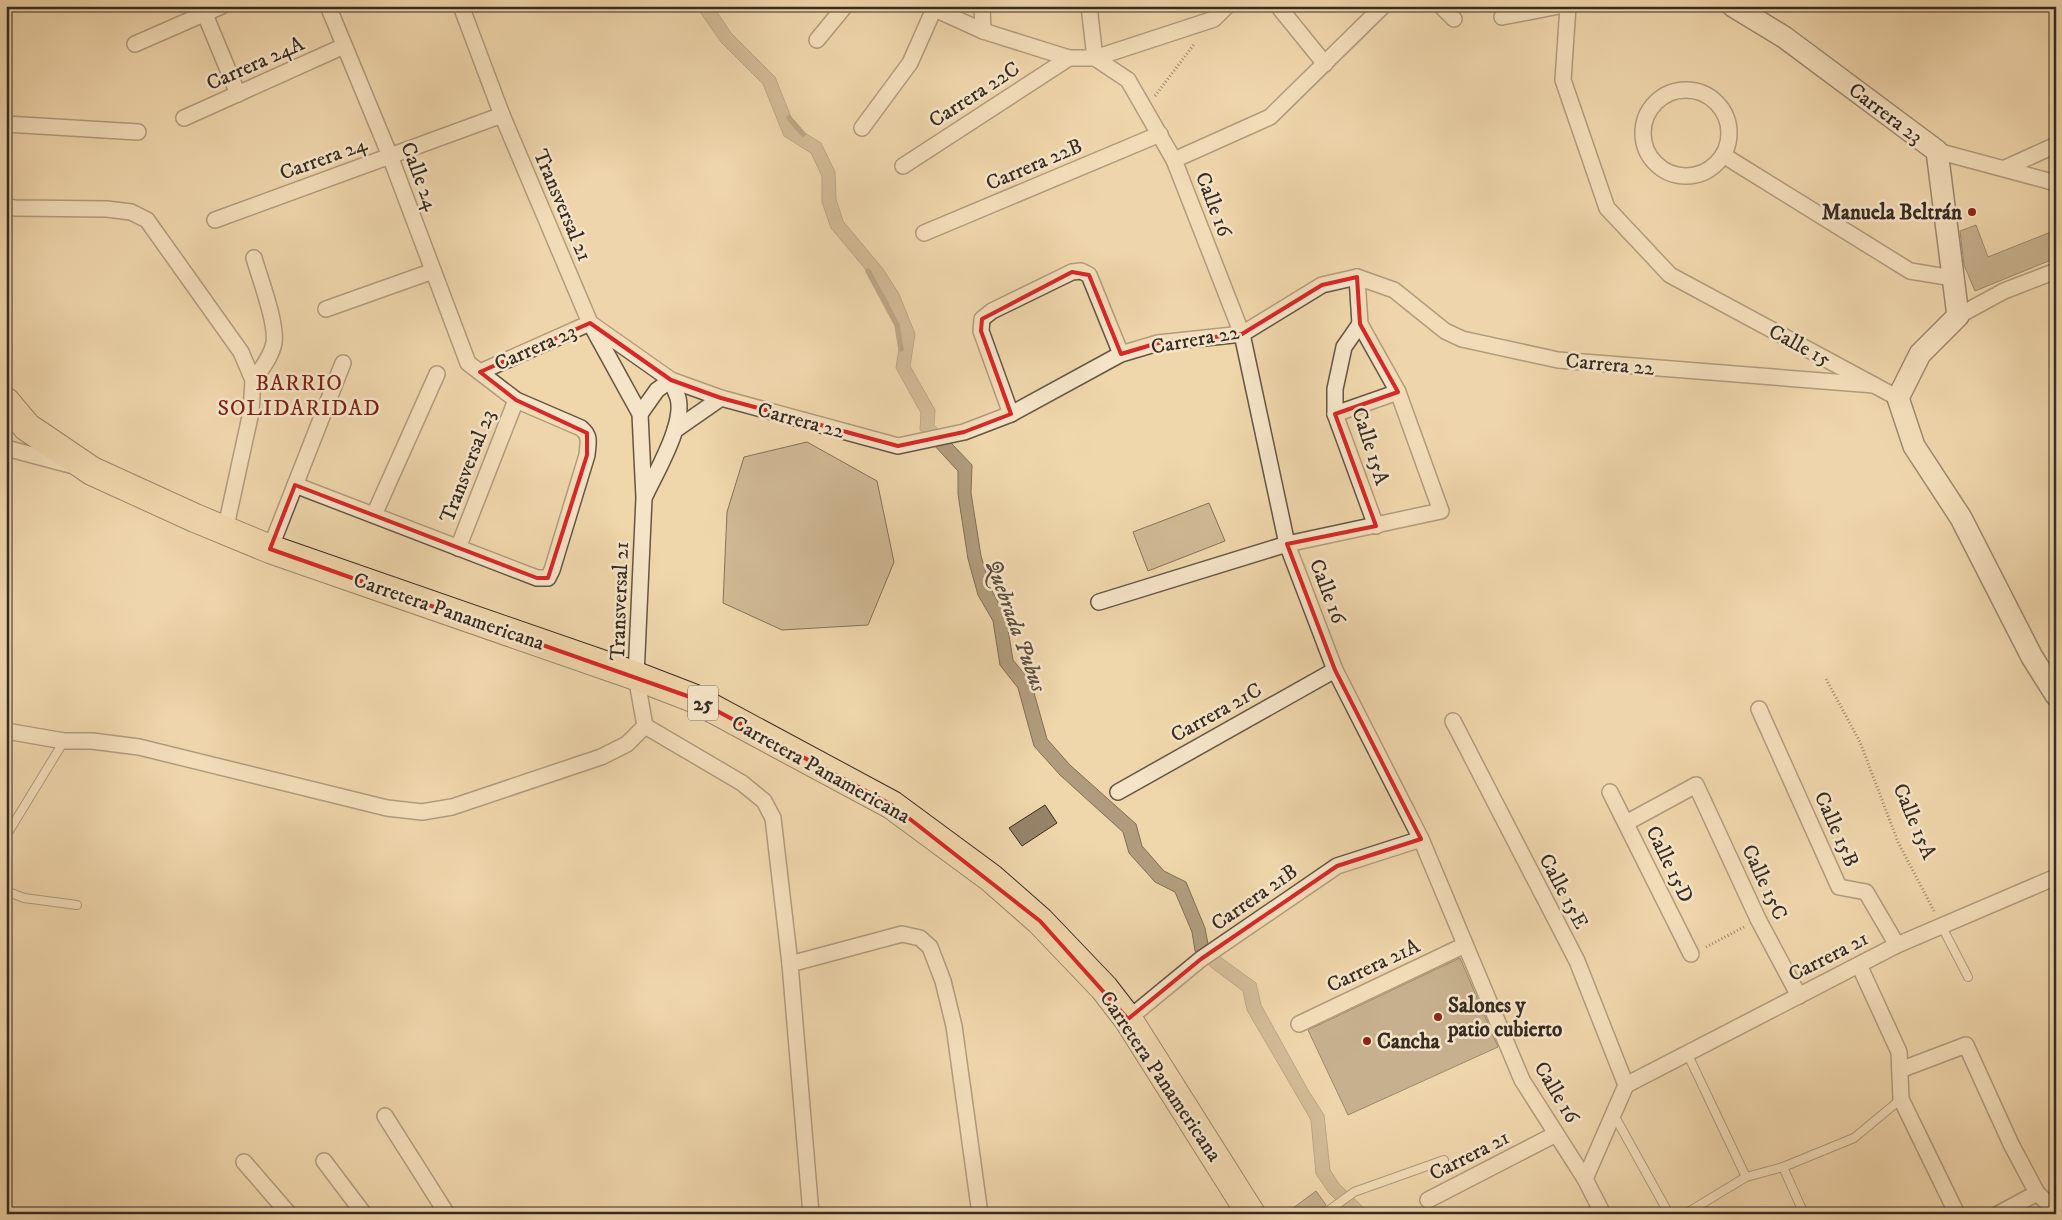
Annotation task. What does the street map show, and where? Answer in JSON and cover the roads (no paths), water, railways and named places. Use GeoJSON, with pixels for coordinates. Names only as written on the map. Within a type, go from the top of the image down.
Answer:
{"type":"FeatureCollection","features":[{"type":"Feature","properties":{"kind":"highway","name":"Carretera Panamericana"},"geometry":{"type":"LineString","coordinates":[[6,402],[27,427],[92,472],[270,549],[636,676],[693,698],[892,805],[991,878],[1040,920],[1104,988],[1128,1019],[1251,1214]]}},
{"type":"Feature","properties":{"kind":"street"},"geometry":{"type":"LineString","coordinates":[[135,44],[193,12],[222,6]]}},
{"type":"Feature","properties":{"kind":"street","name":"Calle 24"},"geometry":{"type":"LineString","coordinates":[[328,6],[390,156],[433,271],[474,367]]}},
{"type":"Feature","properties":{"kind":"street","name":"Transversal 21"},"geometry":{"type":"LineString","coordinates":[[461,6],[502,115],[590,323],[640,414],[644,498],[636,676],[646,726]]}},
{"type":"Feature","properties":{"kind":"street"},"geometry":{"type":"LineString","coordinates":[[817,40],[845,6]]}},
{"type":"Feature","properties":{"kind":"street"},"geometry":{"type":"LineString","coordinates":[[982,6],[983,31]]}},
{"type":"Feature","properties":{"kind":"street"},"geometry":{"type":"LineString","coordinates":[[1089,6],[1095,58]]}},
{"type":"Feature","properties":{"kind":"street"},"geometry":{"type":"LineString","coordinates":[[862,128],[910,63],[931,7],[983,31],[1069,58],[1095,58],[1214,19],[1227,6]]}},
{"type":"Feature","properties":{"kind":"street"},"geometry":{"type":"LineString","coordinates":[[1278,6],[1325,64]]}},
{"type":"Feature","properties":{"kind":"street"},"geometry":{"type":"LineString","coordinates":[[1174,160],[1270,117],[1383,6]]}},
{"type":"Feature","properties":{"kind":"street"},"geometry":{"type":"LineString","coordinates":[[1441,6],[1454,19]]}},
{"type":"Feature","properties":{"kind":"street"},"geometry":{"type":"LineString","coordinates":[[1502,17],[1559,6]]}},
{"type":"Feature","properties":{"kind":"street","name":"Calle 15"},"geometry":{"type":"LineString","coordinates":[[1568,6],[1563,80],[1607,208],[1670,275],[1898,398]]}},
{"type":"Feature","properties":{"kind":"street","name":"Carrera 23"},"geometry":{"type":"LineString","coordinates":[[1733,6],[1784,37],[1936,151],[2005,168],[2056,184]]}},
{"type":"Feature","properties":{"kind":"street"},"geometry":{"type":"LineString","coordinates":[[193,12],[238,94]]}},
{"type":"Feature","properties":{"kind":"street","name":"Carrera 24A"},"geometry":{"type":"LineString","coordinates":[[184,118],[344,46]]}},
{"type":"Feature","properties":{"kind":"street","name":"Carrera 22C"},"geometry":{"type":"LineString","coordinates":[[903,166],[1069,58]]}},
{"type":"Feature","properties":{"kind":"street","name":"Calle 16"},"geometry":{"type":"LineString","coordinates":[[1095,58],[1128,80],[1146,108],[1174,160],[1242,334],[1287,544],[1335,670],[1420,840],[1522,1080],[1585,1179],[1603,1214]]}},
{"type":"Feature","properties":{"kind":"street"},"geometry":{"type":"LineString","coordinates":[[1686,90],[1708,96],[1716,103],[1728,122],[1729,134],[1723,155],[1716,164],[1696,174],[1674,174],[1664,170],[1648,154],[1644,143],[1644,121],[1649,111],[1665,95],[1675,91],[1686,90]]}},
{"type":"Feature","properties":{"kind":"street","name":"Carrera 24"},"geometry":{"type":"LineString","coordinates":[[215,220],[502,115]]}},
{"type":"Feature","properties":{"kind":"street"},"geometry":{"type":"LineString","coordinates":[[6,124],[138,132]]}},
{"type":"Feature","properties":{"kind":"street","name":"Carrera 22B"},"geometry":{"type":"LineString","coordinates":[[924,233],[1160,134]]}},
{"type":"Feature","properties":{"kind":"street"},"geometry":{"type":"LineString","coordinates":[[2005,168],[2056,145]]}},
{"type":"Feature","properties":{"kind":"street"},"geometry":{"type":"LineString","coordinates":[[1936,151],[1958,316]]}},
{"type":"Feature","properties":{"kind":"street"},"geometry":{"type":"LineString","coordinates":[[1723,155],[1910,271],[1953,278]]}},
{"type":"Feature","properties":{"kind":"street"},"geometry":{"type":"LineString","coordinates":[[6,206],[15,208],[107,209],[131,212],[147,220],[241,352],[253,380],[251,412],[225,531]]}},
{"type":"Feature","properties":{"kind":"street"},"geometry":{"type":"LineString","coordinates":[[253,380],[266,362],[274,344],[274,331],[254,258]]}},
{"type":"Feature","properties":{"kind":"street"},"geometry":{"type":"LineString","coordinates":[[326,309],[433,271]]}},
{"type":"Feature","properties":{"kind":"street"},"geometry":{"type":"LineString","coordinates":[[1011,414],[981,331],[982,319],[992,311],[1072,272],[1081,271],[1089,275],[1121,354]]}},
{"type":"Feature","properties":{"kind":"street"},"geometry":{"type":"LineString","coordinates":[[2056,271],[2004,291],[1958,316],[1920,354],[1898,398],[1914,446],[1961,518],[2032,657],[2056,694]]}},
{"type":"Feature","properties":{"kind":"street","name":"Carrera 22"},"geometry":{"type":"LineString","coordinates":[[590,323],[671,380],[721,398],[898,446],[964,432],[1011,414],[1121,354],[1158,343],[1242,334],[1322,284],[1358,277],[1394,290],[1445,331],[1462,339],[1549,358],[1874,385]]}},
{"type":"Feature","properties":{"kind":"street","name":"Calle 15A"},"geometry":{"type":"LineString","coordinates":[[1358,277],[1360,324],[1398,392],[1441,511],[1376,526],[1335,414],[1335,389],[1344,347],[1360,324]]}},
{"type":"Feature","properties":{"kind":"street","name":"Carrera 23"},"geometry":{"type":"LineString","coordinates":[[474,367],[590,323]]}},
{"type":"Feature","properties":{"kind":"street"},"geometry":{"type":"LineString","coordinates":[[270,549],[343,363]]}},
{"type":"Feature","properties":{"kind":"street"},"geometry":{"type":"LineString","coordinates":[[295,484],[537,578],[548,578],[587,455],[589,439],[587,433],[581,428],[516,400],[474,367]]}},
{"type":"Feature","properties":{"kind":"street"},"geometry":{"type":"LineString","coordinates":[[374,515],[437,374]]}},
{"type":"Feature","properties":{"kind":"street"},"geometry":{"type":"LineString","coordinates":[[640,414],[657,390],[671,380]]}},
{"type":"Feature","properties":{"kind":"street","name":"Transversal 21"},"geometry":{"type":"LineString","coordinates":[[644,498],[675,430],[678,399],[671,380]]}},
{"type":"Feature","properties":{"kind":"street"},"geometry":{"type":"LineString","coordinates":[[1335,414],[1398,392]]}},
{"type":"Feature","properties":{"kind":"street"},"geometry":{"type":"LineString","coordinates":[[675,430],[721,398]]}},
{"type":"Feature","properties":{"kind":"street","name":"Transversal 23"},"geometry":{"type":"LineString","coordinates":[[458,548],[516,400]]}},
{"type":"Feature","properties":{"kind":"street"},"geometry":{"type":"LineString","coordinates":[[6,448],[92,472]]}},
{"type":"Feature","properties":{"kind":"street"},"geometry":{"type":"LineString","coordinates":[[1099,602],[1287,544],[1376,526]]}},
{"type":"Feature","properties":{"kind":"street","name":"Carrera 21C"},"geometry":{"type":"LineString","coordinates":[[1118,792],[1335,670]]}},
{"type":"Feature","properties":{"kind":"street","name":"Calle 15B"},"geometry":{"type":"LineString","coordinates":[[1759,709],[1839,886],[1866,892],[1897,945]]}},
{"type":"Feature","properties":{"kind":"street","name":"Calle 15E"},"geometry":{"type":"LineString","coordinates":[[1452,722],[1577,961],[1626,1085]]}},
{"type":"Feature","properties":{"kind":"street"},"geometry":{"type":"LineString","coordinates":[[6,731],[64,741],[139,746],[387,808],[422,812],[452,807],[601,757],[627,744],[646,726],[742,783],[764,801],[773,818],[790,964],[811,1214]]}},
{"type":"Feature","properties":{"kind":"street","name":"Calle 15C"},"geometry":{"type":"LineString","coordinates":[[1626,823],[1696,785],[1758,919],[1799,996]]}},
{"type":"Feature","properties":{"kind":"street","name":"Calle 15D"},"geometry":{"type":"LineString","coordinates":[[1610,792],[1691,954]]}},
{"type":"Feature","properties":{"kind":"street","name":"Carrera 21B"},"geometry":{"type":"LineString","coordinates":[[1128,1019],[1201,959],[1337,866],[1420,840]]}},
{"type":"Feature","properties":{"kind":"street","name":"Carrera 21"},"geometry":{"type":"LineString","coordinates":[[1626,1085],[1897,945],[2056,878]]}},
{"type":"Feature","properties":{"kind":"street"},"geometry":{"type":"LineString","coordinates":[[790,964],[902,934],[920,938],[930,946],[944,981],[954,1026],[980,1214]]}},
{"type":"Feature","properties":{"kind":"street","name":"Carrera 21A"},"geometry":{"type":"LineString","coordinates":[[1299,1024],[1465,945]]}},
{"type":"Feature","properties":{"kind":"street"},"geometry":{"type":"LineString","coordinates":[[1859,965],[1898,1052],[1902,1099],[1957,1214]]}},
{"type":"Feature","properties":{"kind":"street"},"geometry":{"type":"LineString","coordinates":[[1900,1070],[1966,1045],[2011,1144],[2036,1192],[2056,1211]]}},
{"type":"Feature","properties":{"kind":"street"},"geometry":{"type":"LineString","coordinates":[[1585,1179],[1626,1085]]}},
{"type":"Feature","properties":{"kind":"street"},"geometry":{"type":"LineString","coordinates":[[385,1116],[447,1214]]}},
{"type":"Feature","properties":{"kind":"street","name":"Carrera 21"},"geometry":{"type":"LineString","coordinates":[[1428,1200],[1556,1134]]}},
{"type":"Feature","properties":{"kind":"street"},"geometry":{"type":"LineString","coordinates":[[324,1161],[364,1214]]}},
{"type":"Feature","properties":{"kind":"street"},"geometry":{"type":"LineString","coordinates":[[244,1162],[289,1214]]}},
{"type":"Feature","properties":{"kind":"street"},"geometry":{"type":"LineString","coordinates":[[1998,1214],[2036,1192]]}},
{"type":"Feature","properties":{"kind":"lane"},"geometry":{"type":"LineString","coordinates":[[6,836],[64,741]]}},
{"type":"Feature","properties":{"kind":"lane"},"geometry":{"type":"LineString","coordinates":[[6,891],[24,898],[77,905]]}},
{"type":"Feature","properties":{"kind":"lane"},"geometry":{"type":"LineString","coordinates":[[1941,925],[1968,977]]}},
{"type":"Feature","properties":{"kind":"lane"},"geometry":{"type":"LineString","coordinates":[[1687,1053],[1746,1177]]}},
{"type":"Feature","properties":{"kind":"lane"},"geometry":{"type":"LineString","coordinates":[[1685,1214],[1746,1177],[1782,1167],[1854,1138],[1902,1099]]}},
{"type":"Feature","properties":{"kind":"lane"},"geometry":{"type":"LineString","coordinates":[[1613,1113],[1669,1214]]}},
{"type":"Feature","properties":{"kind":"lane"},"geometry":{"type":"LineString","coordinates":[[1324,1214],[1352,1194],[1444,1160]]}},
{"type":"Feature","properties":{"kind":"lane"},"geometry":{"type":"LineString","coordinates":[[1782,1167],[1804,1214]]}},
{"type":"Feature","properties":{"kind":"waterway","name":"Quebrada Pubus"},"geometry":{"type":"LineString","coordinates":[[789,118],[803,134]]}},
{"type":"Feature","properties":{"kind":"waterway","name":"Quebrada Pubus"},"geometry":{"type":"LineString","coordinates":[[868,271],[897,325],[901,349]]}},
{"type":"Feature","properties":{"kind":"place","name":"Manuela Beltrán"},"geometry":{"type":"Point","coordinates":[1972,212]}},
{"type":"Feature","properties":{"kind":"place","name":"Salones y patio cubierto"},"geometry":{"type":"Point","coordinates":[1438,1017]}},
{"type":"Feature","properties":{"kind":"place","name":"Cancha"},"geometry":{"type":"Point","coordinates":[1367,1041]}},
{"type":"Feature","properties":{"kind":"district","name":"BARRIO SOLIDARIDAD"},"geometry":{"type":"Point","coordinates":[299,395]}}]}
